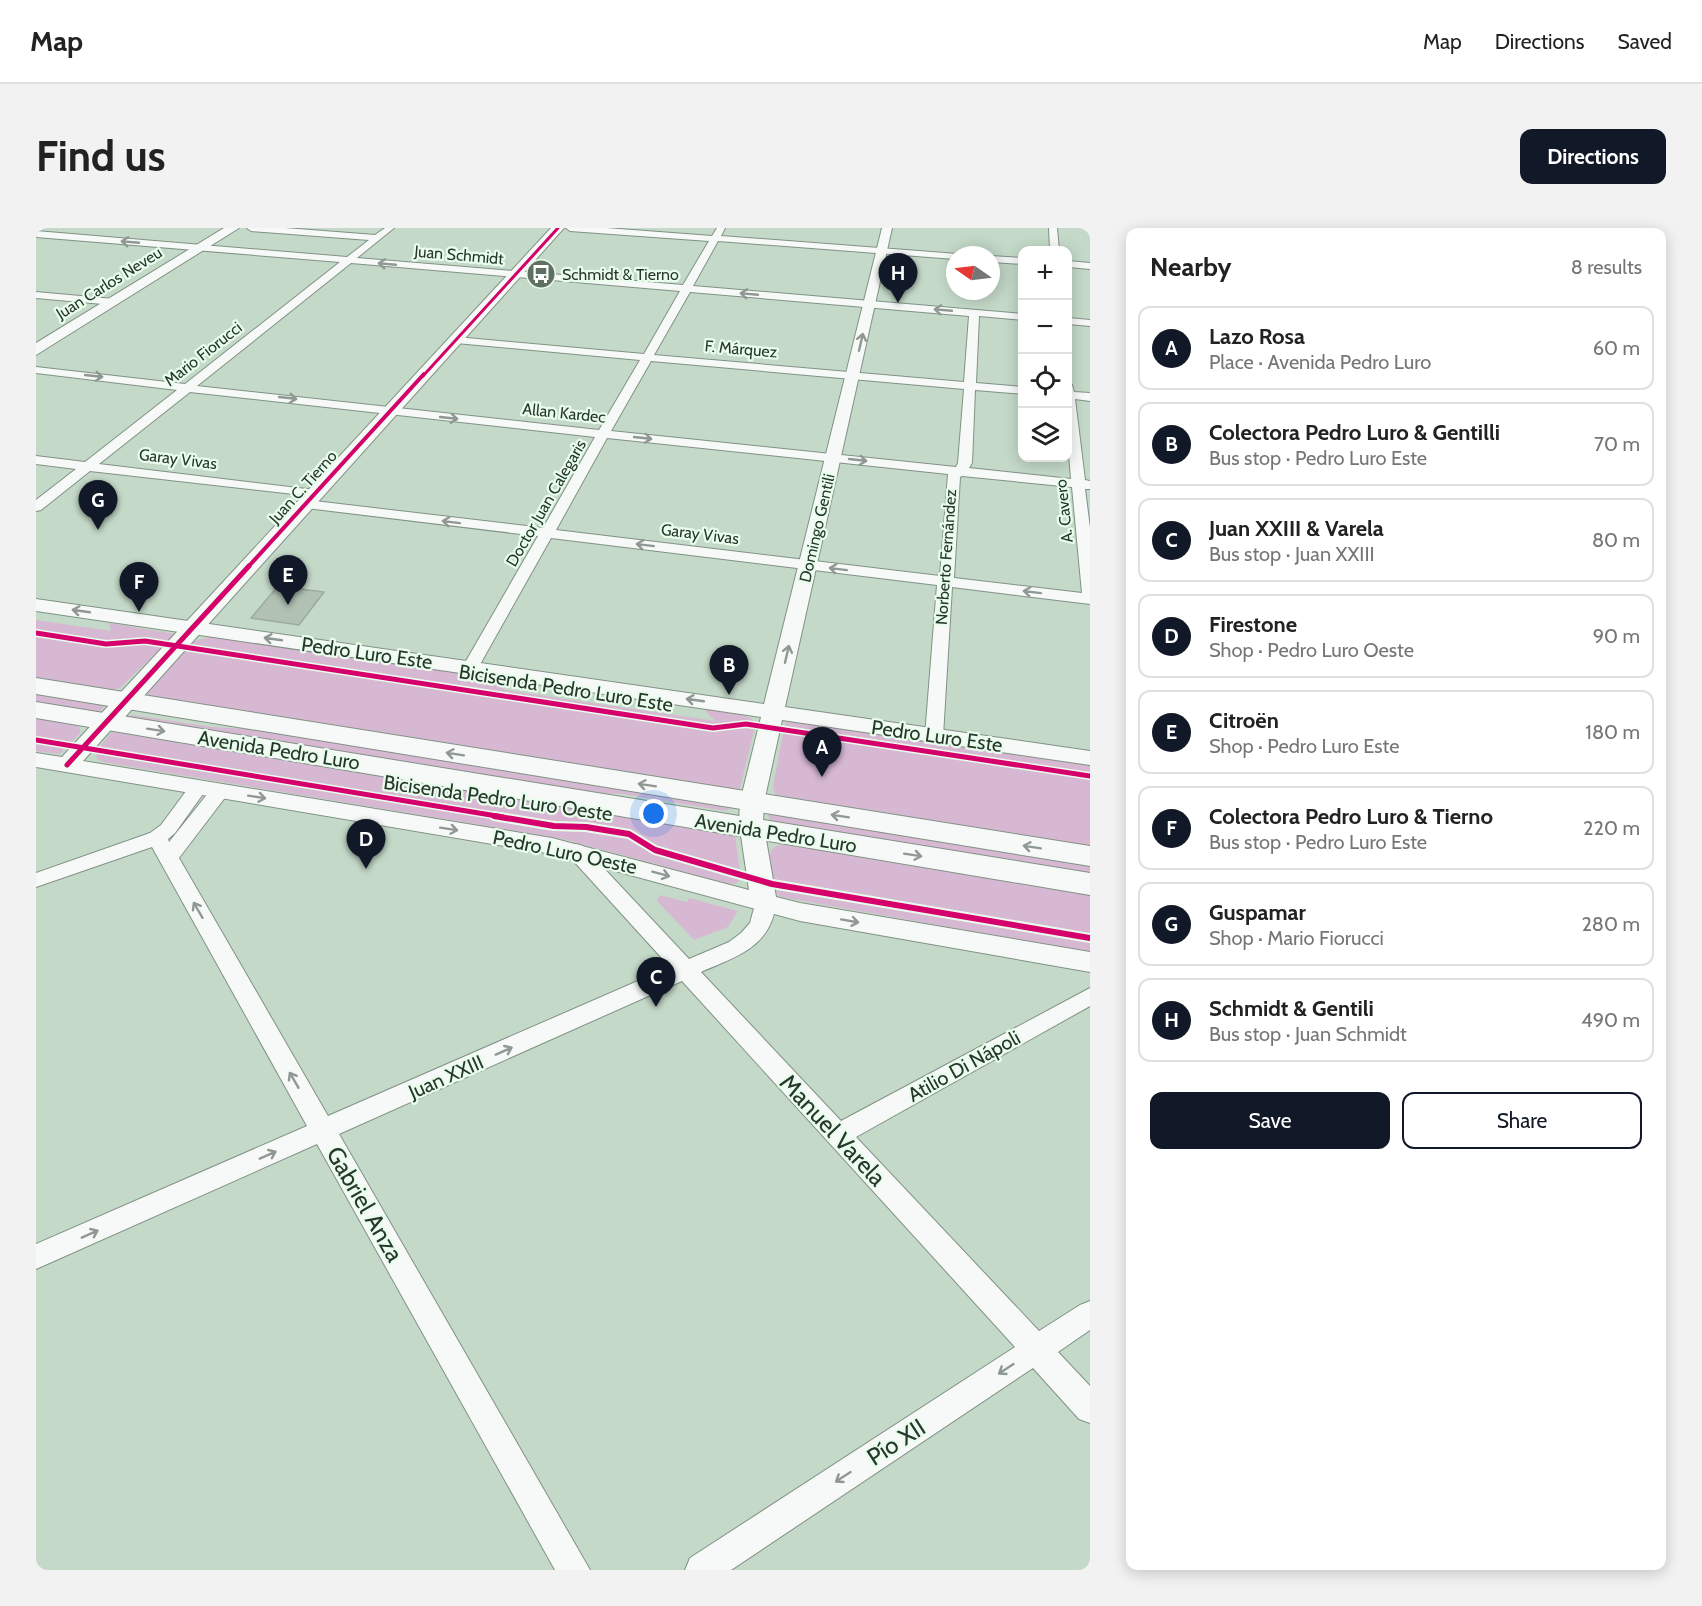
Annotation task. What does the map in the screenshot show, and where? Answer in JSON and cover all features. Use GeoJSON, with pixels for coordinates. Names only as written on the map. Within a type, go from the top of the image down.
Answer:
{"type":"FeatureCollection","features":[{"type":"Feature","properties":{"kind":"main road","name":"Juan Carlos Neveu"},"geometry":{"type":"LineString","coordinates":[[36,350],[232,228]]}},
{"type":"Feature","properties":{"kind":"main road","name":"Juan C. Tierno"},"geometry":{"type":"LineString","coordinates":[[117,711],[558,228]]}},
{"type":"Feature","properties":{"kind":"main road","name":"Avenida Pedro Luro"},"geometry":{"type":"LineString","coordinates":[[36,686],[117,711],[752,816],[1090,884]]}},
{"type":"Feature","properties":{"kind":"main road","name":"Avenida Pedro Luro"},"geometry":{"type":"LineString","coordinates":[[36,710],[117,711]]}},
{"type":"Feature","properties":{"kind":"main road","name":"Avenida Pedro Luro"},"geometry":{"type":"LineString","coordinates":[[752,816],[1090,856]]}},
{"type":"Feature","properties":{"kind":"street"},"geometry":{"type":"LineString","coordinates":[[42,244],[74,228]]}},
{"type":"Feature","properties":{"kind":"street"},"geometry":{"type":"LineString","coordinates":[[251,228],[308,230],[378,238]]}},
{"type":"Feature","properties":{"kind":"street","name":"Mario Fiorucci"},"geometry":{"type":"LineString","coordinates":[[36,507],[390,228]]}},
{"type":"Feature","properties":{"kind":"street"},"geometry":{"type":"LineString","coordinates":[[570,228],[718,233],[882,251],[946,255]]}},
{"type":"Feature","properties":{"kind":"street","name":"Domingo Gentili"},"geometry":{"type":"LineString","coordinates":[[752,816],[774,711],[887,228]]}},
{"type":"Feature","properties":{"kind":"street"},"geometry":{"type":"LineString","coordinates":[[1053,228],[1055,246]]}},
{"type":"Feature","properties":{"kind":"street","name":"Doctor Juan Calegaris"},"geometry":{"type":"LineString","coordinates":[[471,668],[718,233]]}},
{"type":"Feature","properties":{"kind":"street","name":"Juan Schmidt"},"geometry":{"type":"LineString","coordinates":[[36,234],[1018,317]]}},
{"type":"Feature","properties":{"kind":"street"},"geometry":{"type":"LineString","coordinates":[[1000,260],[1018,261]]}},
{"type":"Feature","properties":{"kind":"street"},"geometry":{"type":"LineString","coordinates":[[1072,264],[1090,266]]}},
{"type":"Feature","properties":{"kind":"street"},"geometry":{"type":"LineString","coordinates":[[36,295],[114,302]]}},
{"type":"Feature","properties":{"kind":"street","name":"Norberto Fernández"},"geometry":{"type":"LineString","coordinates":[[934,736],[943,590],[948,573],[952,479],[965,463],[974,313]]}},
{"type":"Feature","properties":{"kind":"street"},"geometry":{"type":"LineString","coordinates":[[1072,321],[1090,322]]}},
{"type":"Feature","properties":{"kind":"street","name":"F. Márquez"},"geometry":{"type":"LineString","coordinates":[[456,340],[1018,391]]}},
{"type":"Feature","properties":{"kind":"street","name":"Allan Kardec"},"geometry":{"type":"LineString","coordinates":[[36,370],[391,411],[1084,484]]}},
{"type":"Feature","properties":{"kind":"street"},"geometry":{"type":"LineString","coordinates":[[1072,393],[1090,397]]}},
{"type":"Feature","properties":{"kind":"street","name":"A. Cavero"},"geometry":{"type":"LineString","coordinates":[[1071,408],[1084,484],[1090,597]]}},
{"type":"Feature","properties":{"kind":"street","name":"Garay Vivas"},"geometry":{"type":"LineString","coordinates":[[36,460],[547,533],[946,582],[1090,597]]}},
{"type":"Feature","properties":{"kind":"street","name":"Pedro Luro Este"},"geometry":{"type":"LineString","coordinates":[[36,605],[1090,758]]}},
{"type":"Feature","properties":{"kind":"street","name":"Juan C. Tierno"},"geometry":{"type":"LineString","coordinates":[[67,765],[117,711]]}},
{"type":"Feature","properties":{"kind":"street","name":"Pedro Luro Oeste"},"geometry":{"type":"LineString","coordinates":[[36,760],[576,851],[806,913],[1090,962]]}},
{"type":"Feature","properties":{"kind":"street"},"geometry":{"type":"LineString","coordinates":[[36,880],[157,838],[210,789]]}},
{"type":"Feature","properties":{"kind":"street"},"geometry":{"type":"LineString","coordinates":[[168,858],[210,789]]}},
{"type":"Feature","properties":{"kind":"street","name":"Juan XXIII"},"geometry":{"type":"LineString","coordinates":[[36,1257],[737,947],[750,938],[762,921],[764,902],[752,816]]}},
{"type":"Feature","properties":{"kind":"street","name":"Gabriel Anza"},"geometry":{"type":"LineString","coordinates":[[157,838],[573,1570]]}},
{"type":"Feature","properties":{"kind":"street","name":"Manuel Varela"},"geometry":{"type":"LineString","coordinates":[[576,851],[1090,1408]]}},
{"type":"Feature","properties":{"kind":"street","name":"Atilio Di Nápoli"},"geometry":{"type":"LineString","coordinates":[[838,1135],[1090,996]]}},
{"type":"Feature","properties":{"kind":"street","name":"Pío XII"},"geometry":{"type":"LineString","coordinates":[[702,1570],[1090,1314]]}},
{"type":"Feature","properties":{"kind":"shaded area"},"geometry":{"type":"Polygon","coordinates":[[[36,620],[111,631],[109,623],[175,634],[120,688],[108,691],[36,681],[36,620]]]}},
{"type":"Feature","properties":{"kind":"shaded area"},"geometry":{"type":"Polygon","coordinates":[[[211,637],[494,678],[505,690],[715,721],[703,708],[740,713],[752,719],[755,727],[740,788],[737,791],[144,696],[193,641],[211,637]]]}},
{"type":"Feature","properties":{"kind":"shaded area"},"geometry":{"type":"Polygon","coordinates":[[[36,692],[106,705],[98,713],[36,704],[36,692]]]}},
{"type":"Feature","properties":{"kind":"shaded area"},"geometry":{"type":"Polygon","coordinates":[[[132,715],[213,727],[266,730],[729,805],[731,808],[725,811],[623,794],[585,793],[125,717],[132,715]]]}},
{"type":"Feature","properties":{"kind":"shaded area"},"geometry":{"type":"Polygon","coordinates":[[[36,717],[73,723],[80,728],[80,733],[60,754],[36,751],[36,717]]]}},
{"type":"Feature","properties":{"kind":"shaded area"},"geometry":{"type":"Polygon","coordinates":[[[791,721],[1090,764],[1090,849],[779,798],[773,786],[785,723],[791,721]]]}},
{"type":"Feature","properties":{"kind":"shaded area"},"geometry":{"type":"Polygon","coordinates":[[[118,730],[735,835],[741,879],[737,883],[730,884],[559,838],[103,762],[97,759],[96,751],[111,733],[118,730]]]}},
{"type":"Feature","properties":{"kind":"shaded area"},"geometry":{"type":"Polygon","coordinates":[[[770,813],[1090,863],[1090,877],[771,824],[768,815],[770,813]]]}},
{"type":"Feature","properties":{"kind":"shaded area"},"geometry":{"type":"Polygon","coordinates":[[[784,843],[1090,892],[1090,952],[781,897],[772,883],[769,861],[772,849],[784,843]]]}},
{"type":"Feature","properties":{"kind":"shaded area"},"geometry":{"type":"Polygon","coordinates":[[[660,895],[687,902],[689,898],[738,911],[728,927],[694,940],[657,901],[660,895]]]}},
{"type":"Feature","properties":{"kind":"building"},"geometry":{"type":"Polygon","coordinates":[[[278,586],[324,592],[299,625],[251,618],[278,586]]]}},
{"type":"Feature","properties":{"kind":"cycle path"},"geometry":{"type":"LineString","coordinates":[[67,765],[558,228]]}},
{"type":"Feature","properties":{"kind":"cycle path","name":"Bicisenda Pedro Luro Este"},"geometry":{"type":"LineString","coordinates":[[36,633],[106,644],[145,641],[713,728],[746,724],[1090,776]]}},
{"type":"Feature","properties":{"kind":"cycle path","name":"Bicisenda Pedro Luro Oeste"},"geometry":{"type":"LineString","coordinates":[[36,740],[554,826],[586,827],[629,834],[655,850],[772,884],[1090,938]]}},
{"type":"Feature","properties":{"kind":"place","name":"Schmidt & Tierno"},"geometry":{"type":"Point","coordinates":[541,274]}},
{"type":"Feature","properties":{"kind":"place","name":"Schmidt & Gentili"},"geometry":{"type":"Point","coordinates":[898,303]}},
{"type":"Feature","properties":{"kind":"place","name":"Guspamar"},"geometry":{"type":"Point","coordinates":[98,530]}},
{"type":"Feature","properties":{"kind":"place","name":"Citroën"},"geometry":{"type":"Point","coordinates":[288,605]}},
{"type":"Feature","properties":{"kind":"place","name":"Colectora Pedro Luro & Tierno"},"geometry":{"type":"Point","coordinates":[139,612]}},
{"type":"Feature","properties":{"kind":"place","name":"Colectora Pedro Luro & Gentilli"},"geometry":{"type":"Point","coordinates":[729,695]}},
{"type":"Feature","properties":{"kind":"place","name":"Lazo Rosa"},"geometry":{"type":"Point","coordinates":[822,777]}},
{"type":"Feature","properties":{"kind":"place","name":"Firestone"},"geometry":{"type":"Point","coordinates":[366,869]}},
{"type":"Feature","properties":{"kind":"place","name":"Juan XXIII & Varela"},"geometry":{"type":"Point","coordinates":[656,1007]}}]}
